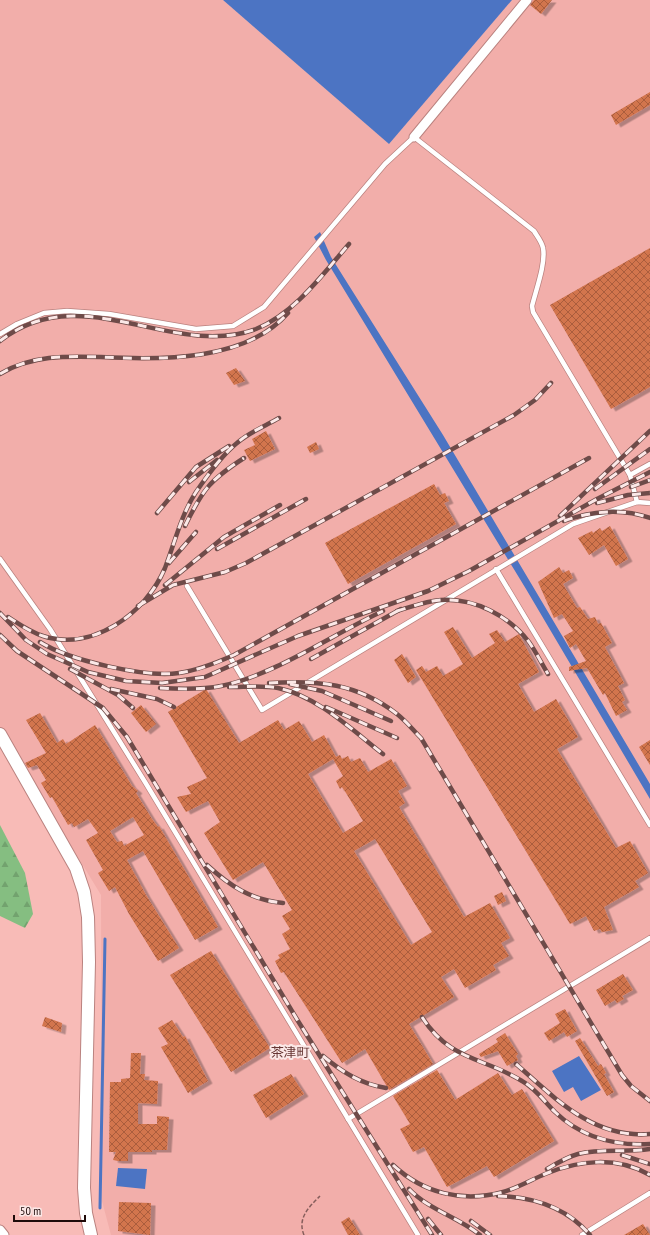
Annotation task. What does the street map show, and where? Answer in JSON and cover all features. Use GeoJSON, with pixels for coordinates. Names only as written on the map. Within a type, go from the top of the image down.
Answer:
{"type":"FeatureCollection","features":[{"type":"Feature","properties":{"kind":"street"},"geometry":{"type":"LineString","coordinates":[[414,137],[527,0]]}},
{"type":"Feature","properties":{"kind":"street"},"geometry":{"type":"LineString","coordinates":[[0,734],[76,868],[86,903],[89,962],[85,1195],[86,1213],[91,1235]]}},
{"type":"Feature","properties":{"kind":"street"},"geometry":{"type":"LineString","coordinates":[[0,1230],[4,1235]]}},
{"type":"Feature","properties":{"kind":"lane"},"geometry":{"type":"LineString","coordinates":[[0,334],[17,324],[44,313],[67,311],[109,314],[196,329],[233,326],[264,307],[385,164],[414,137],[534,231],[540,240],[543,247],[544,258],[532,306],[533,312],[630,475],[637,502]]}},
{"type":"Feature","properties":{"kind":"lane"},"geometry":{"type":"LineString","coordinates":[[630,475],[650,464]]}},
{"type":"Feature","properties":{"kind":"lane"},"geometry":{"type":"LineString","coordinates":[[187,586],[262,710],[573,524],[637,502],[650,503]]}},
{"type":"Feature","properties":{"kind":"lane"},"geometry":{"type":"LineString","coordinates":[[0,559],[50,629],[145,782],[418,1235]]}},
{"type":"Feature","properties":{"kind":"lane"},"geometry":{"type":"LineString","coordinates":[[496,569],[650,825]]}},
{"type":"Feature","properties":{"kind":"lane"},"geometry":{"type":"LineString","coordinates":[[348,1119],[650,938]]}},
{"type":"Feature","properties":{"kind":"lane"},"geometry":{"type":"LineString","coordinates":[[582,1235],[650,1193]]}},
{"type":"Feature","properties":{"kind":"path"},"geometry":{"type":"LineString","coordinates":[[304,1235],[302,1219],[306,1211],[320,1196]]}},
{"type":"Feature","properties":{"kind":"shaded area"},"geometry":{"type":"Polygon","coordinates":[[[0,0],[223,0],[389,144],[512,0],[650,0],[650,1235],[111,1235],[102,1201],[101,895],[0,729],[0,0]]]}},
{"type":"Feature","properties":{"kind":"green space"},"geometry":{"type":"Polygon","coordinates":[[[0,825],[25,873],[33,914],[25,928],[0,916],[0,825]]]}},
{"type":"Feature","properties":{"kind":"water"},"geometry":{"type":"Polygon","coordinates":[[[223,0],[512,0],[389,144],[223,0]]]}},
{"type":"Feature","properties":{"kind":"water"},"geometry":{"type":"Polygon","coordinates":[[[320,232],[331,257],[443,435],[650,784],[650,799],[526,589],[326,260],[314,237],[320,232]]]}},
{"type":"Feature","properties":{"kind":"water"},"geometry":{"type":"Polygon","coordinates":[[[579,1056],[601,1090],[581,1101],[573,1087],[564,1092],[552,1071],[579,1056]]]}},
{"type":"Feature","properties":{"kind":"water"},"geometry":{"type":"Polygon","coordinates":[[[118,1168],[147,1169],[145,1189],[116,1186],[118,1168]]]}},
{"type":"Feature","properties":{"kind":"building"},"geometry":{"type":"Polygon","coordinates":[[[534,0],[552,0],[541,14],[530,5],[534,0]]]}},
{"type":"Feature","properties":{"kind":"building"},"geometry":{"type":"Polygon","coordinates":[[[650,92],[650,105],[616,125],[611,115],[650,92]]]}},
{"type":"Feature","properties":{"kind":"building"},"geometry":{"type":"Polygon","coordinates":[[[650,248],[650,387],[611,409],[550,305],[650,248]]]}},
{"type":"Feature","properties":{"kind":"building"},"geometry":{"type":"Polygon","coordinates":[[[236,368],[245,381],[234,385],[226,373],[236,368]]]}},
{"type":"Feature","properties":{"kind":"building"},"geometry":{"type":"Polygon","coordinates":[[[266,431],[275,449],[250,461],[244,450],[255,445],[252,439],[266,431]]]}},
{"type":"Feature","properties":{"kind":"building"},"geometry":{"type":"Polygon","coordinates":[[[316,442],[319,449],[310,453],[307,447],[316,442]]]}},
{"type":"Feature","properties":{"kind":"building"},"geometry":{"type":"Polygon","coordinates":[[[434,484],[440,495],[445,493],[449,501],[444,503],[456,524],[348,584],[325,543],[434,484]]]}},
{"type":"Feature","properties":{"kind":"building"},"geometry":{"type":"Polygon","coordinates":[[[610,526],[628,559],[616,566],[604,545],[589,555],[578,538],[592,531],[593,533],[600,528],[602,531],[610,526]]]}},
{"type":"Feature","properties":{"kind":"building"},"geometry":{"type":"Polygon","coordinates":[[[559,567],[563,573],[569,570],[573,578],[563,584],[577,608],[580,607],[588,619],[595,617],[598,624],[601,623],[612,643],[605,647],[624,683],[618,686],[625,700],[622,702],[627,710],[616,716],[605,693],[603,695],[587,668],[569,671],[569,667],[586,661],[576,644],[570,648],[564,636],[573,631],[562,614],[554,618],[538,582],[559,567]]]}},
{"type":"Feature","properties":{"kind":"building"},"geometry":{"type":"Polygon","coordinates":[[[453,627],[472,658],[495,643],[489,634],[497,630],[505,642],[519,634],[539,672],[518,684],[534,712],[556,699],[578,737],[557,749],[616,848],[630,841],[648,873],[635,881],[639,887],[604,907],[613,930],[602,932],[600,929],[594,931],[586,916],[570,924],[416,670],[422,666],[426,672],[437,666],[443,676],[463,664],[444,632],[453,627]]]}},
{"type":"Feature","properties":{"kind":"building"},"geometry":{"type":"Polygon","coordinates":[[[402,654],[416,677],[408,683],[394,660],[402,654]]]}},
{"type":"Feature","properties":{"kind":"building"},"geometry":{"type":"Polygon","coordinates":[[[206,689],[239,743],[278,720],[284,730],[299,721],[312,742],[324,735],[336,757],[340,755],[342,759],[348,756],[351,762],[360,758],[368,772],[391,759],[407,786],[398,791],[405,803],[399,807],[464,917],[490,903],[510,938],[501,943],[509,956],[493,965],[496,970],[465,988],[454,969],[441,977],[454,997],[409,1024],[433,1064],[389,1090],[365,1049],[342,1063],[284,972],[281,973],[275,961],[280,958],[278,955],[290,949],[282,934],[290,929],[282,916],[292,910],[263,862],[233,880],[204,833],[220,822],[208,801],[186,812],[177,797],[191,794],[187,787],[207,778],[168,712],[206,689]],[[333,759],[308,774],[343,833],[363,821],[342,787],[340,789],[336,781],[343,776],[333,759]],[[375,839],[354,851],[411,945],[432,932],[375,839]]]}},
{"type":"Feature","properties":{"kind":"building"},"geometry":{"type":"Polygon","coordinates":[[[141,705],[156,724],[146,732],[131,713],[141,705]]]}},
{"type":"Feature","properties":{"kind":"building"},"geometry":{"type":"Polygon","coordinates":[[[40,713],[57,743],[63,739],[66,744],[95,725],[132,786],[138,791],[136,793],[152,819],[158,827],[159,826],[218,927],[195,940],[143,851],[127,860],[146,895],[179,948],[158,961],[129,914],[115,887],[109,891],[98,873],[103,870],[86,840],[98,833],[88,819],[74,827],[72,823],[68,825],[52,797],[50,798],[41,783],[46,780],[37,765],[28,768],[25,763],[46,753],[26,720],[40,713]],[[133,817],[110,831],[117,842],[122,841],[124,846],[144,835],[133,817]]]}},
{"type":"Feature","properties":{"kind":"building"},"geometry":{"type":"Polygon","coordinates":[[[650,740],[650,765],[639,747],[650,740]]]}},
{"type":"Feature","properties":{"kind":"building"},"geometry":{"type":"Polygon","coordinates":[[[502,892],[506,901],[498,905],[494,896],[502,892]]]}},
{"type":"Feature","properties":{"kind":"building"},"geometry":{"type":"Polygon","coordinates":[[[211,951],[270,1048],[231,1072],[170,975],[211,951]]]}},
{"type":"Feature","properties":{"kind":"building"},"geometry":{"type":"Polygon","coordinates":[[[623,974],[633,990],[622,996],[624,999],[617,1003],[615,1000],[605,1006],[596,990],[623,974]]]}},
{"type":"Feature","properties":{"kind":"building"},"geometry":{"type":"Polygon","coordinates":[[[565,1009],[577,1031],[567,1037],[564,1032],[549,1041],[544,1033],[560,1023],[555,1014],[565,1009]]]}},
{"type":"Feature","properties":{"kind":"building"},"geometry":{"type":"Polygon","coordinates":[[[45,1017],[62,1023],[61,1032],[42,1026],[45,1017]]]}},
{"type":"Feature","properties":{"kind":"building"},"geometry":{"type":"Polygon","coordinates":[[[172,1020],[183,1037],[185,1036],[208,1081],[188,1093],[161,1047],[168,1044],[158,1028],[172,1020]]]}},
{"type":"Feature","properties":{"kind":"building"},"geometry":{"type":"Polygon","coordinates":[[[505,1033],[518,1054],[516,1056],[518,1060],[507,1066],[498,1051],[481,1057],[479,1054],[498,1042],[496,1039],[505,1033]]]}},
{"type":"Feature","properties":{"kind":"building"},"geometry":{"type":"Polygon","coordinates":[[[580,1038],[598,1066],[601,1064],[606,1073],[604,1074],[614,1092],[607,1096],[575,1041],[580,1038]]]}},
{"type":"Feature","properties":{"kind":"building"},"geometry":{"type":"Polygon","coordinates":[[[131,1053],[141,1053],[140,1074],[145,1074],[144,1080],[158,1081],[157,1104],[138,1103],[138,1124],[157,1124],[157,1116],[169,1117],[167,1150],[152,1150],[152,1152],[128,1152],[128,1161],[118,1161],[113,1160],[116,1152],[109,1152],[110,1082],[121,1082],[121,1079],[130,1078],[131,1053]]]}},
{"type":"Feature","properties":{"kind":"building"},"geometry":{"type":"Polygon","coordinates":[[[437,1070],[455,1100],[498,1073],[512,1095],[522,1089],[554,1141],[494,1177],[487,1166],[447,1187],[424,1147],[413,1152],[400,1129],[410,1124],[393,1096],[437,1070]]]}},
{"type":"Feature","properties":{"kind":"building"},"geometry":{"type":"Polygon","coordinates":[[[291,1074],[304,1094],[266,1118],[253,1095],[291,1074]]]}},
{"type":"Feature","properties":{"kind":"building"},"geometry":{"type":"Polygon","coordinates":[[[119,1202],[151,1203],[150,1235],[118,1231],[119,1202]]]}},
{"type":"Feature","properties":{"kind":"building"},"geometry":{"type":"Polygon","coordinates":[[[349,1217],[360,1235],[348,1235],[341,1222],[349,1217]]]}},
{"type":"Feature","properties":{"kind":"building"},"geometry":{"type":"Polygon","coordinates":[[[643,1224],[650,1235],[624,1235],[643,1224]]]}},
{"type":"Feature","properties":{"kind":"waterway"},"geometry":{"type":"LineString","coordinates":[[100,1208],[105,939]]}},
{"type":"Feature","properties":{"kind":"railway"},"geometry":{"type":"LineString","coordinates":[[0,341],[31,323],[63,316],[95,317],[192,335],[224,336],[256,329],[283,314],[307,292],[349,244]]}},
{"type":"Feature","properties":{"kind":"railway"},"geometry":{"type":"LineString","coordinates":[[0,374],[24,363],[49,358],[175,357],[225,349],[249,341],[270,329],[288,313]]}},
{"type":"Feature","properties":{"kind":"railway"},"geometry":{"type":"LineString","coordinates":[[138,606],[173,585],[225,572],[246,563],[514,415],[535,400],[551,383]]}},
{"type":"Feature","properties":{"kind":"railway"},"geometry":{"type":"LineString","coordinates":[[8,617],[38,634],[62,640],[80,638],[99,633],[116,625],[131,614],[145,600],[165,568],[186,510],[196,492],[210,473],[226,453],[241,439],[279,418]]}},
{"type":"Feature","properties":{"kind":"railway"},"geometry":{"type":"LineString","coordinates":[[560,516],[650,431]]}},
{"type":"Feature","properties":{"kind":"railway"},"geometry":{"type":"LineString","coordinates":[[157,513],[196,467],[229,446]]}},
{"type":"Feature","properties":{"kind":"railway"},"geometry":{"type":"LineString","coordinates":[[595,489],[650,449]]}},
{"type":"Feature","properties":{"kind":"railway"},"geometry":{"type":"LineString","coordinates":[[185,526],[208,486],[215,479],[244,458]]}},
{"type":"Feature","properties":{"kind":"railway"},"geometry":{"type":"LineString","coordinates":[[40,642],[53,649],[87,661],[147,673],[179,673],[207,666],[234,655],[589,458]]}},
{"type":"Feature","properties":{"kind":"railway"},"geometry":{"type":"LineString","coordinates":[[189,482],[217,460]]}},
{"type":"Feature","properties":{"kind":"railway"},"geometry":{"type":"LineString","coordinates":[[0,613],[26,640],[47,654],[88,672],[126,681],[162,683],[205,677],[298,636],[428,591],[469,571],[597,499],[650,472]]}},
{"type":"Feature","properties":{"kind":"railway"},"geometry":{"type":"LineString","coordinates":[[631,487],[650,480]]}},
{"type":"Feature","properties":{"kind":"railway"},"geometry":{"type":"LineString","coordinates":[[597,503],[628,495],[650,493]]}},
{"type":"Feature","properties":{"kind":"railway"},"geometry":{"type":"LineString","coordinates":[[217,549],[306,499]]}},
{"type":"Feature","properties":{"kind":"railway"},"geometry":{"type":"LineString","coordinates":[[165,585],[224,537],[280,505]]}},
{"type":"Feature","properties":{"kind":"railway"},"geometry":{"type":"LineString","coordinates":[[564,521],[585,515],[607,512],[629,513],[650,518]]}},
{"type":"Feature","properties":{"kind":"railway"},"geometry":{"type":"LineString","coordinates":[[169,563],[196,532]]}},
{"type":"Feature","properties":{"kind":"railway"},"geometry":{"type":"LineString","coordinates":[[397,611],[424,603],[441,600],[466,602],[490,610],[512,624],[521,633],[532,646],[548,674]]}},
{"type":"Feature","properties":{"kind":"railway"},"geometry":{"type":"LineString","coordinates":[[311,659],[401,609]]}},
{"type":"Feature","properties":{"kind":"railway"},"geometry":{"type":"LineString","coordinates":[[160,688],[206,688],[241,681],[282,664],[383,611]]}},
{"type":"Feature","properties":{"kind":"railway"},"geometry":{"type":"LineString","coordinates":[[0,635],[17,651],[103,708],[127,737],[298,1021],[432,1235]]}},
{"type":"Feature","properties":{"kind":"railway"},"geometry":{"type":"LineString","coordinates":[[70,669],[118,695],[133,708]]}},
{"type":"Feature","properties":{"kind":"railway"},"geometry":{"type":"LineString","coordinates":[[269,683],[320,683],[352,690],[367,696],[397,714],[421,738],[622,1075],[631,1086],[650,1101]]}},
{"type":"Feature","properties":{"kind":"railway"},"geometry":{"type":"LineString","coordinates":[[290,684],[322,691],[391,721]]}},
{"type":"Feature","properties":{"kind":"railway"},"geometry":{"type":"LineString","coordinates":[[229,687],[254,686],[278,688],[306,698],[334,715],[383,754]]}},
{"type":"Feature","properties":{"kind":"railway"},"geometry":{"type":"LineString","coordinates":[[111,689],[157,699],[174,707]]}},
{"type":"Feature","properties":{"kind":"railway"},"geometry":{"type":"LineString","coordinates":[[326,707],[397,738]]}},
{"type":"Feature","properties":{"kind":"railway"},"geometry":{"type":"LineString","coordinates":[[207,865],[242,891],[261,899],[283,903]]}},
{"type":"Feature","properties":{"kind":"railway"},"geometry":{"type":"LineString","coordinates":[[422,1017],[444,1042],[456,1050],[508,1073],[527,1084],[536,1091],[565,1121],[576,1128],[587,1134],[611,1141],[650,1144]]}},
{"type":"Feature","properties":{"kind":"railway"},"geometry":{"type":"LineString","coordinates":[[323,1056],[352,1076],[368,1084],[386,1088]]}},
{"type":"Feature","properties":{"kind":"railway"},"geometry":{"type":"LineString","coordinates":[[516,1064],[545,1090],[576,1114],[593,1123],[610,1130],[629,1134],[650,1134]]}},
{"type":"Feature","properties":{"kind":"railway"},"geometry":{"type":"LineString","coordinates":[[547,1169],[558,1162],[587,1152],[650,1149]]}},
{"type":"Feature","properties":{"kind":"railway"},"geometry":{"type":"LineString","coordinates":[[622,1155],[650,1164]]}},
{"type":"Feature","properties":{"kind":"railway"},"geometry":{"type":"LineString","coordinates":[[393,1165],[417,1183],[430,1189],[458,1196],[488,1195],[503,1192],[558,1169],[584,1163],[598,1162],[624,1165],[650,1175]]}},
{"type":"Feature","properties":{"kind":"railway"},"geometry":{"type":"LineString","coordinates":[[409,1189],[425,1203],[462,1223],[480,1235]]}},
{"type":"Feature","properties":{"kind":"railway"},"geometry":{"type":"LineString","coordinates":[[498,1196],[537,1201],[548,1205],[571,1217],[590,1235]]}},
{"type":"Feature","properties":{"kind":"railway"},"geometry":{"type":"LineString","coordinates":[[428,1219],[441,1235]]}},
{"type":"Feature","properties":{"kind":"railway"},"geometry":{"type":"LineString","coordinates":[[471,1221],[490,1235]]}},
{"type":"Feature","properties":{"kind":"district","name":"茶津町"},"geometry":{"type":"Point","coordinates":[290,1052]}}]}
